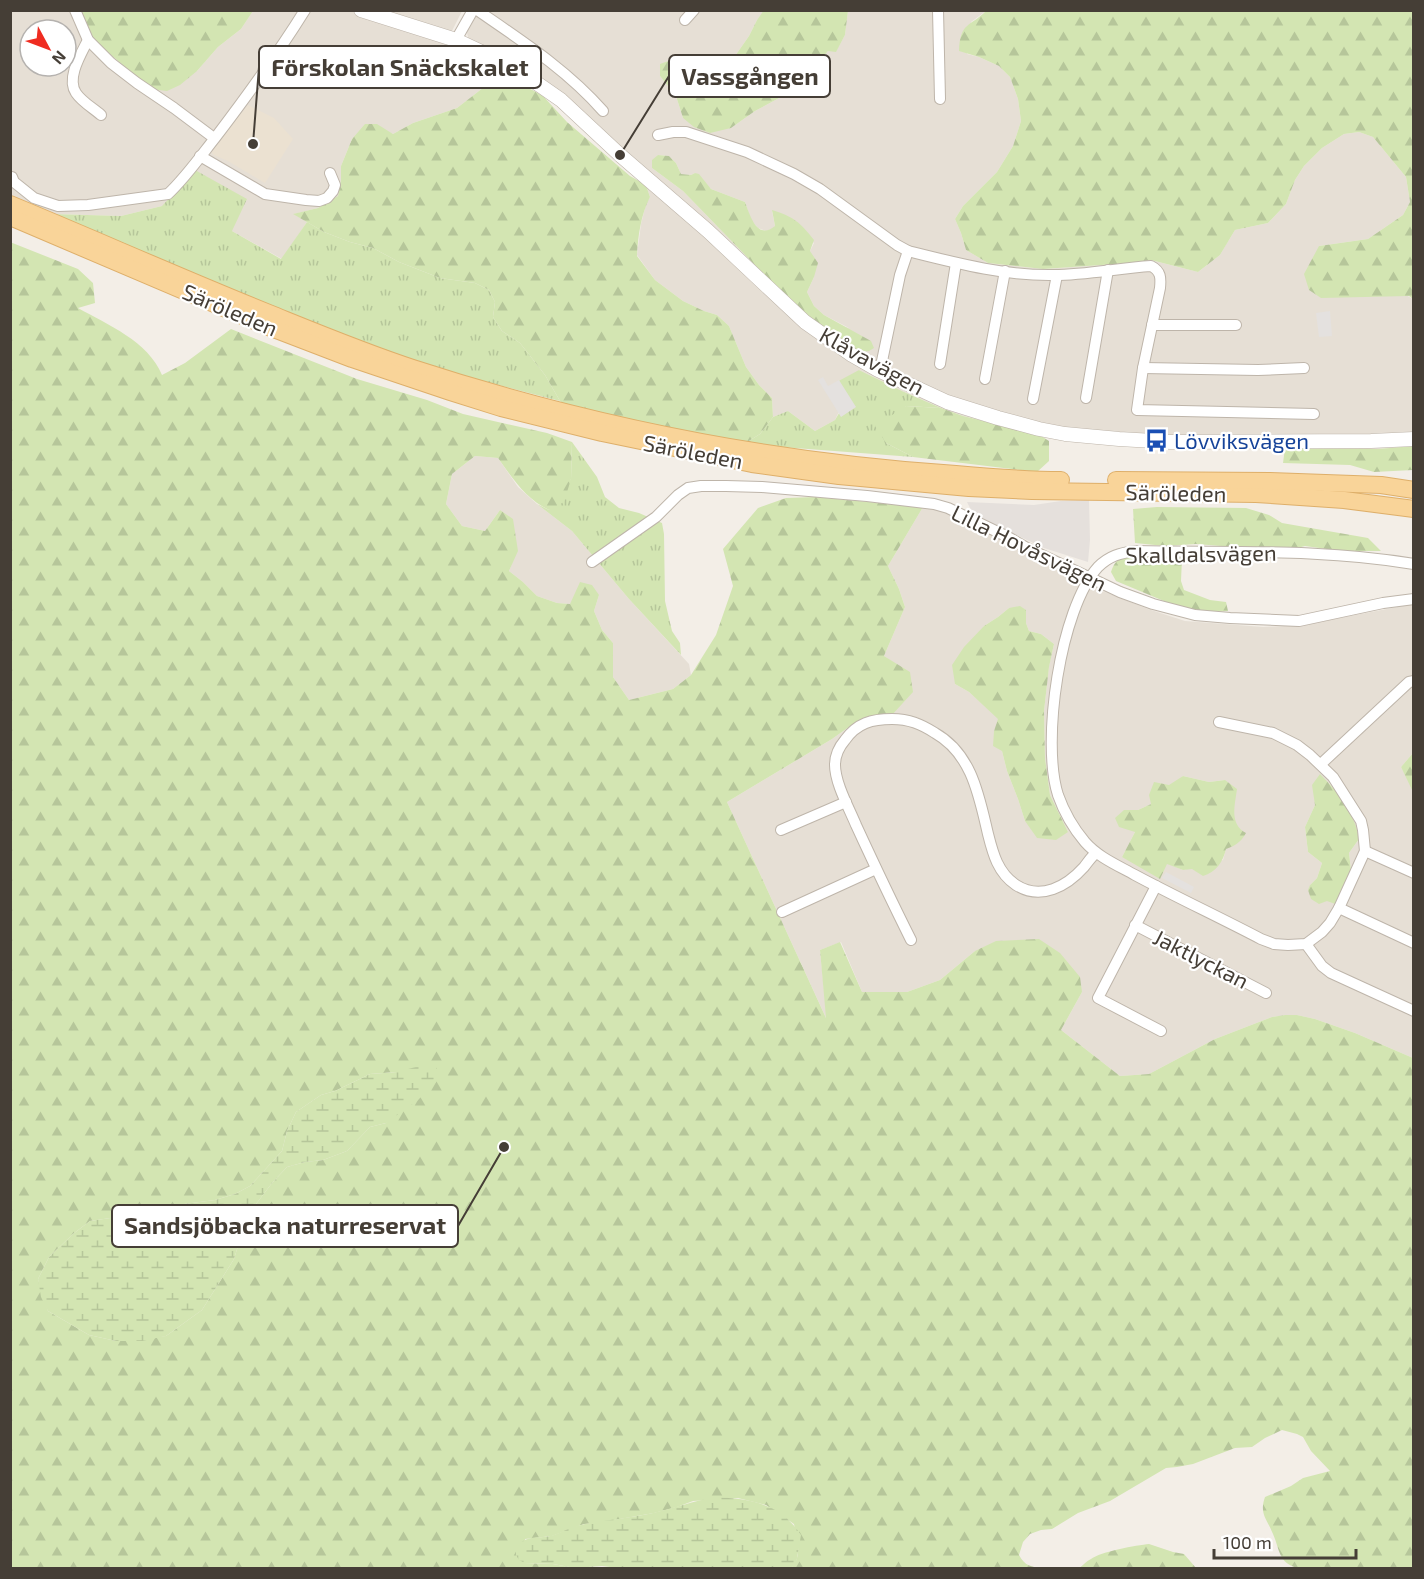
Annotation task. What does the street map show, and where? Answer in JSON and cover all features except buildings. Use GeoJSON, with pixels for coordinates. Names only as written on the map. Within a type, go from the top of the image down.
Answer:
{"type":"FeatureCollection","features":[{"type":"Feature","properties":{"kind":"main road","name":"Säröleden"},"geometry":{"type":"LineString","coordinates":[[10,204],[189,281],[367,352],[464,384],[608,423],[762,452],[854,466],[916,472],[1045,480],[1270,481],[1381,485],[1413,490]]}},
{"type":"Feature","properties":{"kind":"main road","name":"Säröleden"},"geometry":{"type":"LineString","coordinates":[[10,218],[352,359],[501,408],[602,433],[752,464],[849,477],[969,488],[1032,491],[1256,494],[1344,500],[1411,509]]}},
{"type":"Feature","properties":{"kind":"street"},"geometry":{"type":"LineString","coordinates":[[75,10],[88,40],[111,63],[214,138]]}},
{"type":"Feature","properties":{"kind":"street"},"geometry":{"type":"LineString","coordinates":[[12,177],[14,182],[34,198],[58,206],[88,205],[168,194],[252,91],[305,10]]}},
{"type":"Feature","properties":{"kind":"street","name":"Klåvavägen"},"geometry":{"type":"LineString","coordinates":[[362,10],[456,40],[528,76],[561,100],[708,231],[805,322],[847,352],[920,390],[966,408],[1018,424],[1065,434],[1156,441],[1413,439]]}},
{"type":"Feature","properties":{"kind":"street"},"geometry":{"type":"LineString","coordinates":[[456,40],[475,10],[558,67],[586,90],[603,111]]}},
{"type":"Feature","properties":{"kind":"street"},"geometry":{"type":"LineString","coordinates":[[685,20],[694,10]]}},
{"type":"Feature","properties":{"kind":"street"},"geometry":{"type":"LineString","coordinates":[[938,10],[940,99]]}},
{"type":"Feature","properties":{"kind":"street"},"geometry":{"type":"LineString","coordinates":[[88,40],[75,68],[73,87],[78,96],[101,115]]}},
{"type":"Feature","properties":{"kind":"street"},"geometry":{"type":"LineString","coordinates":[[658,135],[679,132],[696,134],[747,152],[820,189],[908,251],[956,263],[1032,275],[1057,275],[1151,266],[1156,268],[1161,279],[1137,410],[1314,414]]}},
{"type":"Feature","properties":{"kind":"street"},"geometry":{"type":"LineString","coordinates":[[200,156],[265,194],[306,200],[319,201],[327,198],[335,185],[330,173]]}},
{"type":"Feature","properties":{"kind":"street"},"geometry":{"type":"LineString","coordinates":[[878,370],[882,361],[900,275],[908,251]]}},
{"type":"Feature","properties":{"kind":"street"},"geometry":{"type":"LineString","coordinates":[[940,364],[956,263]]}},
{"type":"Feature","properties":{"kind":"street"},"geometry":{"type":"LineString","coordinates":[[1086,398],[1108,270]]}},
{"type":"Feature","properties":{"kind":"street"},"geometry":{"type":"LineString","coordinates":[[985,379],[1005,272]]}},
{"type":"Feature","properties":{"kind":"street"},"geometry":{"type":"LineString","coordinates":[[1034,399],[1057,275]]}},
{"type":"Feature","properties":{"kind":"street"},"geometry":{"type":"LineString","coordinates":[[1152,325],[1236,325]]}},
{"type":"Feature","properties":{"kind":"street"},"geometry":{"type":"LineString","coordinates":[[1143,368],[1258,370],[1304,368]]}},
{"type":"Feature","properties":{"kind":"street","name":"Lilla Hovåsvägen"},"geometry":{"type":"LineString","coordinates":[[592,562],[656,517],[688,488],[726,486],[867,496],[934,504],[964,515],[1120,592],[1195,615],[1299,621],[1413,599]]}},
{"type":"Feature","properties":{"kind":"street","name":"Skalldalsvägen"},"geometry":{"type":"LineString","coordinates":[[1306,944],[1274,944],[1261,939],[1096,853],[1085,842],[1068,818],[1058,794],[1053,759],[1053,710],[1058,668],[1067,633],[1080,596],[1090,578],[1100,566],[1115,555],[1135,550],[1290,553],[1371,558],[1413,564]]}},
{"type":"Feature","properties":{"kind":"street"},"geometry":{"type":"LineString","coordinates":[[1321,764],[1408,682],[1413,681]]}},
{"type":"Feature","properties":{"kind":"street"},"geometry":{"type":"LineString","coordinates":[[911,940],[876,869],[837,776],[835,764],[837,753],[850,733],[867,721],[907,720],[946,740],[956,749],[970,772],[981,804],[993,854],[999,867],[1016,885],[1031,891],[1048,892],[1059,888],[1072,879],[1096,853]]}},
{"type":"Feature","properties":{"kind":"street"},"geometry":{"type":"LineString","coordinates":[[1219,722],[1273,733],[1297,745],[1333,777],[1361,821],[1365,851],[1330,923],[1306,944],[1322,966],[1331,973],[1413,1011]]}},
{"type":"Feature","properties":{"kind":"street"},"geometry":{"type":"LineString","coordinates":[[781,830],[846,802]]}},
{"type":"Feature","properties":{"kind":"street"},"geometry":{"type":"LineString","coordinates":[[1365,851],[1413,873]]}},
{"type":"Feature","properties":{"kind":"street"},"geometry":{"type":"LineString","coordinates":[[782,912],[876,869]]}},
{"type":"Feature","properties":{"kind":"street","name":"Jaktlyckan"},"geometry":{"type":"LineString","coordinates":[[1156,886],[1098,998],[1161,1031]]}},
{"type":"Feature","properties":{"kind":"street"},"geometry":{"type":"LineString","coordinates":[[1339,908],[1413,943]]}},
{"type":"Feature","properties":{"kind":"street","name":"Jaktlyckan"},"geometry":{"type":"LineString","coordinates":[[1135,925],[1266,993]]}},
{"type":"Feature","properties":{"kind":"shaded area"},"geometry":{"type":"Polygon","coordinates":[[[10,11],[79,11],[94,40],[126,69],[197,71],[218,47],[241,29],[253,11],[462,11],[445,45],[493,64],[511,78],[488,84],[457,108],[413,123],[393,134],[386,131],[352,139],[341,166],[338,196],[318,208],[294,214],[307,222],[282,259],[232,231],[162,206],[121,216],[52,214],[11,197],[10,11]]]}},
{"type":"Feature","properties":{"kind":"shaded area"},"geometry":{"type":"Polygon","coordinates":[[[479,11],[764,11],[735,56],[716,62],[697,63],[674,59],[660,76],[676,96],[683,118],[731,128],[755,111],[811,83],[819,62],[828,51],[836,51],[845,35],[848,11],[986,11],[971,22],[967,54],[999,66],[1010,77],[1018,99],[1021,121],[1013,146],[997,172],[963,206],[955,219],[966,250],[988,263],[1043,269],[1151,260],[1198,272],[1220,255],[1235,230],[1268,223],[1286,204],[1295,180],[1304,166],[1322,148],[1344,134],[1359,132],[1373,137],[1406,177],[1410,202],[1403,215],[1368,239],[1319,246],[1413,299],[1413,446],[1378,449],[1317,449],[1038,434],[963,416],[902,391],[859,370],[835,420],[815,431],[788,411],[773,417],[772,398],[746,367],[729,326],[717,315],[683,301],[655,280],[637,255],[641,224],[650,197],[646,185],[597,127],[469,42],[466,28],[479,11]],[[658,155],[652,168],[683,191],[782,293],[807,316],[849,328],[824,315],[814,306],[807,292],[814,277],[810,251],[814,243],[772,211],[775,226],[773,229],[766,231],[758,228],[751,220],[745,202],[711,189],[695,173],[681,174],[676,163],[669,156],[658,155]]]}},
{"type":"Feature","properties":{"kind":"shaded area"},"geometry":{"type":"Polygon","coordinates":[[[248,105],[274,118],[293,139],[265,183],[212,153],[213,148],[248,105]]]}},
{"type":"Feature","properties":{"kind":"shaded area"},"geometry":{"type":"Polygon","coordinates":[[[1330,311],[1332,336],[1319,337],[1316,313],[1330,311]]]}},
{"type":"Feature","properties":{"kind":"shaded area"},"geometry":{"type":"Polygon","coordinates":[[[823,377],[828,386],[839,380],[856,407],[841,417],[818,380],[823,377]]]}},
{"type":"Feature","properties":{"kind":"shaded area"},"geometry":{"type":"Polygon","coordinates":[[[475,456],[498,458],[518,487],[572,531],[629,599],[689,664],[691,675],[673,689],[629,700],[613,677],[613,643],[602,630],[594,611],[599,595],[570,604],[557,603],[537,596],[509,571],[517,551],[515,536],[500,510],[485,531],[462,526],[446,504],[452,474],[475,456]]]}},
{"type":"Feature","properties":{"kind":"shaded area"},"geometry":{"type":"Polygon","coordinates":[[[1089,500],[1088,562],[1044,548],[978,517],[967,502],[1034,505],[1089,500]]]}},
{"type":"Feature","properties":{"kind":"shaded area"},"geometry":{"type":"Polygon","coordinates":[[[923,507],[956,515],[1100,590],[1185,621],[1263,627],[1303,625],[1413,604],[1413,753],[1401,767],[1414,792],[1413,1058],[1315,1019],[1285,1015],[1272,1017],[1215,1039],[1149,1074],[1120,1076],[1061,1030],[1082,992],[975,951],[940,980],[907,992],[862,992],[841,942],[820,950],[827,1020],[727,802],[865,717],[880,716],[894,663],[884,656],[905,607],[888,566],[923,507]],[[1009,608],[984,626],[955,684],[969,692],[999,719],[994,731],[1025,821],[1068,832],[1050,795],[1045,758],[1044,711],[1054,644],[1041,634],[1029,631],[1026,611],[1009,608]],[[1183,776],[1151,804],[1138,810],[1124,810],[1135,832],[1122,857],[1167,863],[1183,870],[1223,860],[1226,849],[1239,830],[1233,817],[1225,780],[1209,782],[1183,776]],[[1329,783],[1305,827],[1308,852],[1322,863],[1317,878],[1310,885],[1351,870],[1349,853],[1359,839],[1340,797],[1329,783]]]}},
{"type":"Feature","properties":{"kind":"shaded area"},"geometry":{"type":"Polygon","coordinates":[[[1166,872],[1194,887],[1191,893],[1162,878],[1166,872]]]}},
{"type":"Feature","properties":{"kind":"green space"},"geometry":{"type":"Polygon","coordinates":[[[764,10],[848,11],[845,35],[836,52],[828,51],[819,62],[811,83],[755,111],[731,128],[710,133],[694,127],[683,118],[676,96],[660,76],[660,64],[674,59],[697,63],[716,62],[735,56],[764,10]]]}},
{"type":"Feature","properties":{"kind":"green space"},"geometry":{"type":"Polygon","coordinates":[[[79,11],[253,11],[241,29],[218,47],[197,71],[180,85],[167,91],[150,89],[94,40],[79,11]]]}},
{"type":"Feature","properties":{"kind":"green space"},"geometry":{"type":"Polygon","coordinates":[[[986,11],[1413,11],[1413,299],[1409,296],[1321,298],[1309,290],[1304,274],[1319,246],[1368,239],[1403,215],[1410,202],[1406,177],[1373,137],[1359,132],[1344,134],[1322,148],[1304,166],[1295,180],[1286,204],[1268,223],[1235,230],[1220,255],[1198,272],[1151,260],[1043,269],[988,263],[966,250],[955,219],[963,206],[997,172],[1013,146],[1021,121],[1018,99],[1010,77],[999,66],[959,51],[964,30],[986,11]]]}},
{"type":"Feature","properties":{"kind":"green space"},"geometry":{"type":"Polygon","coordinates":[[[511,78],[543,96],[567,122],[630,176],[646,185],[650,197],[640,225],[637,256],[655,280],[683,301],[717,315],[729,326],[746,367],[772,398],[773,417],[760,434],[744,444],[571,409],[560,401],[545,375],[520,343],[502,331],[493,317],[495,302],[489,290],[475,283],[440,278],[399,262],[373,248],[324,232],[293,214],[318,208],[338,196],[341,166],[352,139],[365,124],[377,124],[393,134],[413,123],[457,108],[488,84],[511,78]]]}},
{"type":"Feature","properties":{"kind":"green space"},"geometry":{"type":"Polygon","coordinates":[[[658,155],[669,156],[676,163],[681,174],[699,174],[711,189],[745,202],[755,224],[763,230],[769,230],[775,226],[772,210],[800,224],[814,240],[810,251],[818,263],[807,292],[814,306],[824,315],[871,341],[874,348],[861,352],[807,316],[683,191],[652,168],[652,160],[658,155]]]}},
{"type":"Feature","properties":{"kind":"green space"},"geometry":{"type":"Polygon","coordinates":[[[195,170],[247,199],[232,231],[281,259],[307,222],[324,232],[373,248],[399,262],[440,278],[475,283],[489,290],[495,302],[493,317],[502,331],[520,343],[545,375],[560,401],[422,365],[220,291],[52,214],[121,216],[162,206],[195,170]]]}},
{"type":"Feature","properties":{"kind":"green space"},"geometry":{"type":"Polygon","coordinates":[[[10,242],[78,269],[93,283],[95,303],[78,308],[137,343],[156,363],[162,375],[185,363],[231,329],[357,379],[427,400],[463,414],[547,433],[572,442],[571,479],[564,502],[549,510],[527,494],[498,458],[475,456],[452,474],[446,504],[462,526],[485,531],[500,510],[513,519],[518,551],[509,571],[537,596],[557,603],[570,604],[580,582],[592,585],[599,595],[594,611],[602,630],[613,643],[613,677],[629,700],[673,689],[691,675],[716,635],[733,586],[723,549],[758,508],[786,498],[815,497],[923,507],[888,566],[905,607],[884,656],[910,672],[913,692],[891,716],[865,717],[727,802],[826,1018],[820,950],[840,942],[862,992],[907,992],[940,980],[975,951],[996,941],[1039,939],[1060,953],[1080,977],[1082,992],[1061,1030],[1120,1076],[1149,1074],[1215,1039],[1272,1017],[1285,1015],[1315,1019],[1413,1058],[1413,1568],[1297,1568],[1283,1559],[1264,1516],[1265,1497],[1303,1478],[1330,1471],[1311,1451],[1303,1437],[1282,1430],[1252,1447],[1235,1448],[1193,1464],[1166,1468],[1110,1501],[1078,1513],[1052,1529],[1030,1534],[1023,1542],[1019,1555],[1029,1565],[1042,1568],[791,1568],[798,1553],[794,1524],[766,1505],[738,1498],[693,1501],[654,1513],[584,1524],[552,1536],[525,1539],[525,1563],[575,1568],[11,1568],[10,242]],[[397,1072],[370,1074],[335,1091],[321,1095],[296,1112],[287,1131],[282,1151],[250,1186],[235,1194],[151,1212],[90,1221],[49,1257],[38,1279],[48,1311],[89,1335],[116,1341],[166,1336],[202,1310],[234,1259],[247,1216],[287,1167],[323,1160],[347,1151],[370,1127],[386,1123],[397,1072]]]}},
{"type":"Feature","properties":{"kind":"green space"},"geometry":{"type":"Polygon","coordinates":[[[859,370],[941,408],[906,406],[886,443],[913,457],[744,444],[760,434],[773,417],[788,411],[815,431],[835,420],[842,408],[833,384],[859,370]]]}},
{"type":"Feature","properties":{"kind":"green space"},"geometry":{"type":"Polygon","coordinates":[[[906,406],[941,408],[963,416],[1038,434],[1049,441],[1049,461],[1037,472],[913,457],[886,443],[875,426],[906,406]]]}},
{"type":"Feature","properties":{"kind":"green space"},"geometry":{"type":"Polygon","coordinates":[[[572,442],[597,477],[605,497],[619,508],[639,513],[662,523],[665,601],[672,631],[680,643],[681,655],[629,599],[572,531],[537,504],[549,510],[571,479],[572,442]]]}},
{"type":"Feature","properties":{"kind":"green space"},"geometry":{"type":"Polygon","coordinates":[[[1413,446],[1413,470],[1374,472],[1350,465],[1283,463],[1285,448],[1378,449],[1413,446]]]}},
{"type":"Feature","properties":{"kind":"green space"},"geometry":{"type":"Polygon","coordinates":[[[1246,508],[1269,515],[1282,523],[1368,538],[1381,551],[1341,551],[1305,546],[1293,549],[1258,549],[1196,544],[1165,546],[1135,543],[1133,509],[1246,508]]]}},
{"type":"Feature","properties":{"kind":"green space"},"geometry":{"type":"Polygon","coordinates":[[[1142,555],[1182,558],[1181,581],[1184,590],[1210,600],[1226,602],[1228,611],[1206,612],[1171,604],[1116,581],[1111,572],[1116,562],[1122,558],[1142,555]]]}},
{"type":"Feature","properties":{"kind":"green space"},"geometry":{"type":"Polygon","coordinates":[[[1020,606],[1026,610],[1026,623],[1029,631],[1041,634],[1054,644],[1044,711],[1045,758],[1050,795],[1068,832],[1056,840],[1037,838],[1025,821],[1002,751],[993,746],[998,719],[969,692],[955,684],[952,665],[964,647],[984,626],[1009,608],[1020,606]]]}},
{"type":"Feature","properties":{"kind":"green space"},"geometry":{"type":"Polygon","coordinates":[[[1413,753],[1413,792],[1401,767],[1413,753]]]}},
{"type":"Feature","properties":{"kind":"green space"},"geometry":{"type":"Polygon","coordinates":[[[1320,774],[1345,804],[1354,820],[1359,839],[1349,853],[1351,870],[1338,905],[1327,901],[1319,904],[1311,899],[1308,890],[1317,878],[1322,863],[1308,852],[1305,827],[1315,805],[1312,785],[1320,774]]]}},
{"type":"Feature","properties":{"kind":"green space"},"geometry":{"type":"Polygon","coordinates":[[[1183,776],[1209,782],[1225,780],[1237,789],[1235,819],[1237,825],[1246,833],[1237,843],[1226,849],[1223,858],[1212,872],[1203,876],[1192,869],[1183,870],[1167,864],[1160,879],[1122,857],[1135,832],[1119,827],[1115,818],[1124,810],[1138,810],[1151,804],[1149,795],[1154,782],[1169,785],[1183,776]]]}},
{"type":"Feature","properties":{"kind":"green space"},"geometry":{"type":"Polygon","coordinates":[[[427,1064],[437,1068],[436,1082],[418,1100],[386,1123],[370,1127],[347,1151],[323,1160],[287,1167],[247,1216],[234,1259],[202,1310],[166,1336],[142,1341],[116,1341],[89,1335],[48,1311],[41,1297],[38,1279],[49,1257],[90,1221],[151,1212],[235,1194],[250,1186],[282,1151],[287,1131],[296,1112],[321,1095],[335,1091],[370,1074],[397,1072],[427,1064]]]}},
{"type":"Feature","properties":{"kind":"green space"},"geometry":{"type":"Polygon","coordinates":[[[715,1497],[752,1501],[774,1509],[784,1516],[801,1535],[796,1564],[791,1568],[618,1568],[602,1566],[575,1568],[525,1563],[516,1555],[516,1546],[531,1538],[554,1535],[585,1524],[653,1513],[715,1497]]]}},
{"type":"Feature","properties":{"kind":"green space"},"geometry":{"type":"Polygon","coordinates":[[[1149,1544],[1184,1554],[1196,1568],[1079,1568],[1096,1556],[1149,1544]]]}},
{"type":"Feature","properties":{"kind":"place","name":"Förskolan Snäckskalet"},"geometry":{"type":"Point","coordinates":[253,144]}},
{"type":"Feature","properties":{"kind":"place","name":"Vassgången"},"geometry":{"type":"Point","coordinates":[620,155]}},
{"type":"Feature","properties":{"kind":"place","name":"Lövviksvägen"},"geometry":{"type":"Point","coordinates":[1156,441]}},
{"type":"Feature","properties":{"kind":"place","name":"Sandsjöbacka naturreservat"},"geometry":{"type":"Point","coordinates":[504,1147]}}]}
